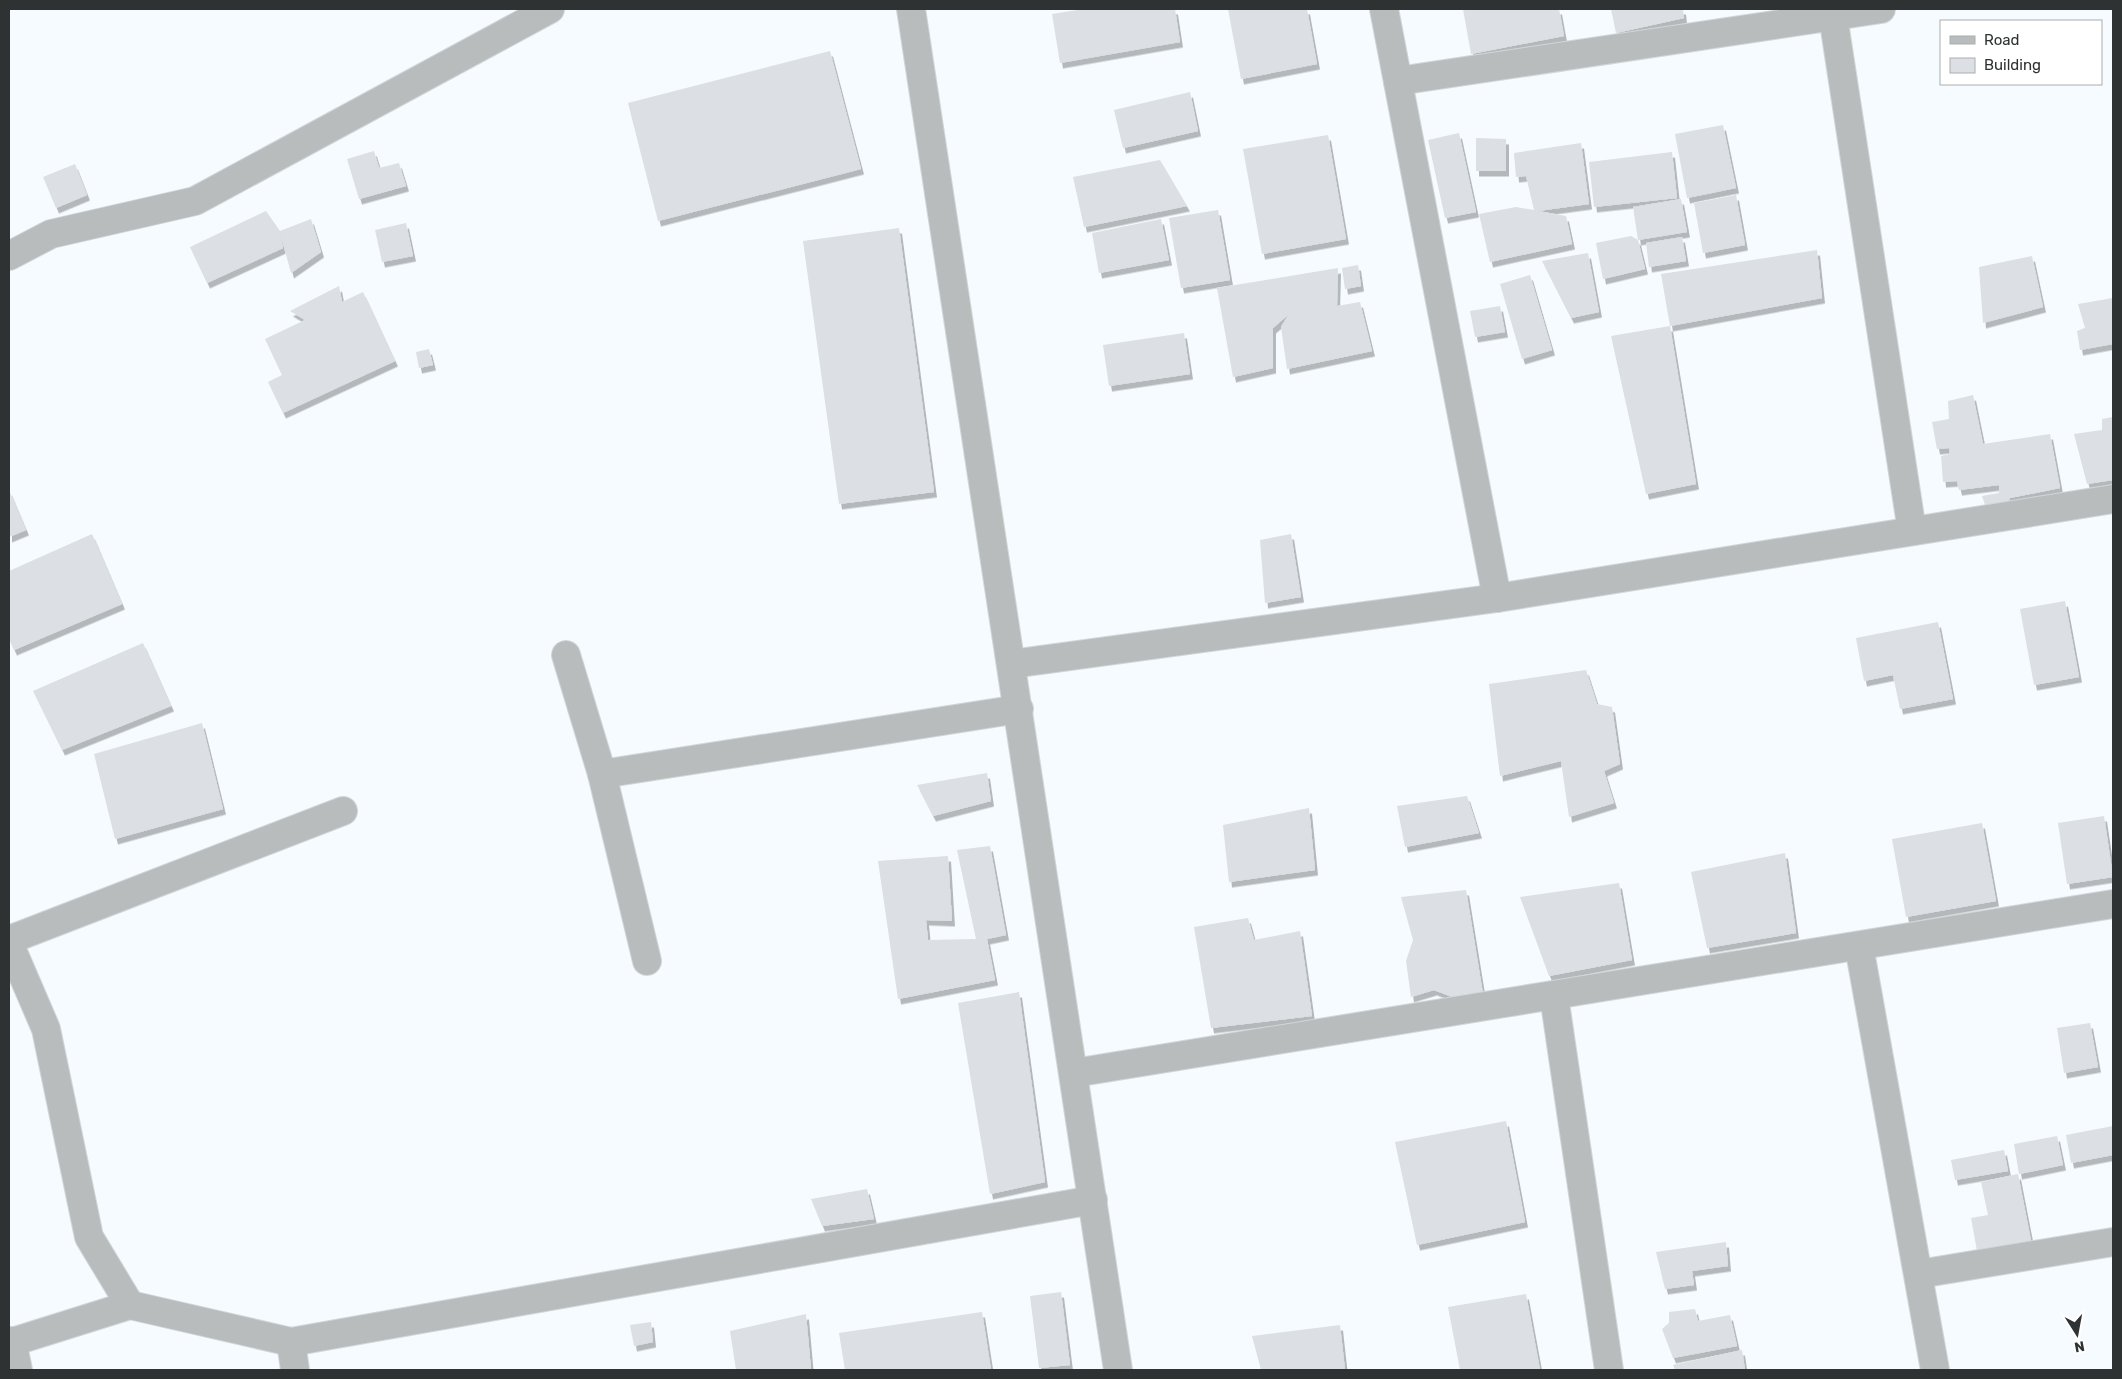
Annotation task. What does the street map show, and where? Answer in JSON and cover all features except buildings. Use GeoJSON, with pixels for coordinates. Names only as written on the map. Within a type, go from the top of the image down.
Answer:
{"type":"FeatureCollection","features":[{"type":"Feature","properties":{"kind":"street"},"geometry":{"type":"LineString","coordinates":[[9,256],[51,234],[195,201],[550,9]]}},
{"type":"Feature","properties":{"kind":"street"},"geometry":{"type":"LineString","coordinates":[[911,9],[1019,709],[1118,1370]]}},
{"type":"Feature","properties":{"kind":"street"},"geometry":{"type":"LineString","coordinates":[[1384,9],[1498,598]]}},
{"type":"Feature","properties":{"kind":"street"},"geometry":{"type":"LineString","coordinates":[[1398,80],[1881,9]]}},
{"type":"Feature","properties":{"kind":"street"},"geometry":{"type":"LineString","coordinates":[[1833,16],[1912,531]]}},
{"type":"Feature","properties":{"kind":"street"},"geometry":{"type":"LineString","coordinates":[[1012,664],[1498,598],[2113,499]]}},
{"type":"Feature","properties":{"kind":"street"},"geometry":{"type":"LineString","coordinates":[[566,655],[602,774],[647,961]]}},
{"type":"Feature","properties":{"kind":"street"},"geometry":{"type":"LineString","coordinates":[[602,774],[1019,709]]}},
{"type":"Feature","properties":{"kind":"street"},"geometry":{"type":"LineString","coordinates":[[130,1305],[89,1237],[46,1029],[9,942],[343,811]]}},
{"type":"Feature","properties":{"kind":"street"},"geometry":{"type":"LineString","coordinates":[[1074,1073],[2113,904]]}},
{"type":"Feature","properties":{"kind":"street"},"geometry":{"type":"LineString","coordinates":[[1859,946],[1935,1370]]}},
{"type":"Feature","properties":{"kind":"street"},"geometry":{"type":"LineString","coordinates":[[1554,996],[1609,1370]]}},
{"type":"Feature","properties":{"kind":"street"},"geometry":{"type":"LineString","coordinates":[[18,1370],[11,1342],[130,1305],[291,1342],[1093,1200]]}},
{"type":"Feature","properties":{"kind":"street"},"geometry":{"type":"LineString","coordinates":[[1919,1274],[2113,1242]]}},
{"type":"Feature","properties":{"kind":"street"},"geometry":{"type":"LineString","coordinates":[[291,1342],[295,1370]]}}]}
